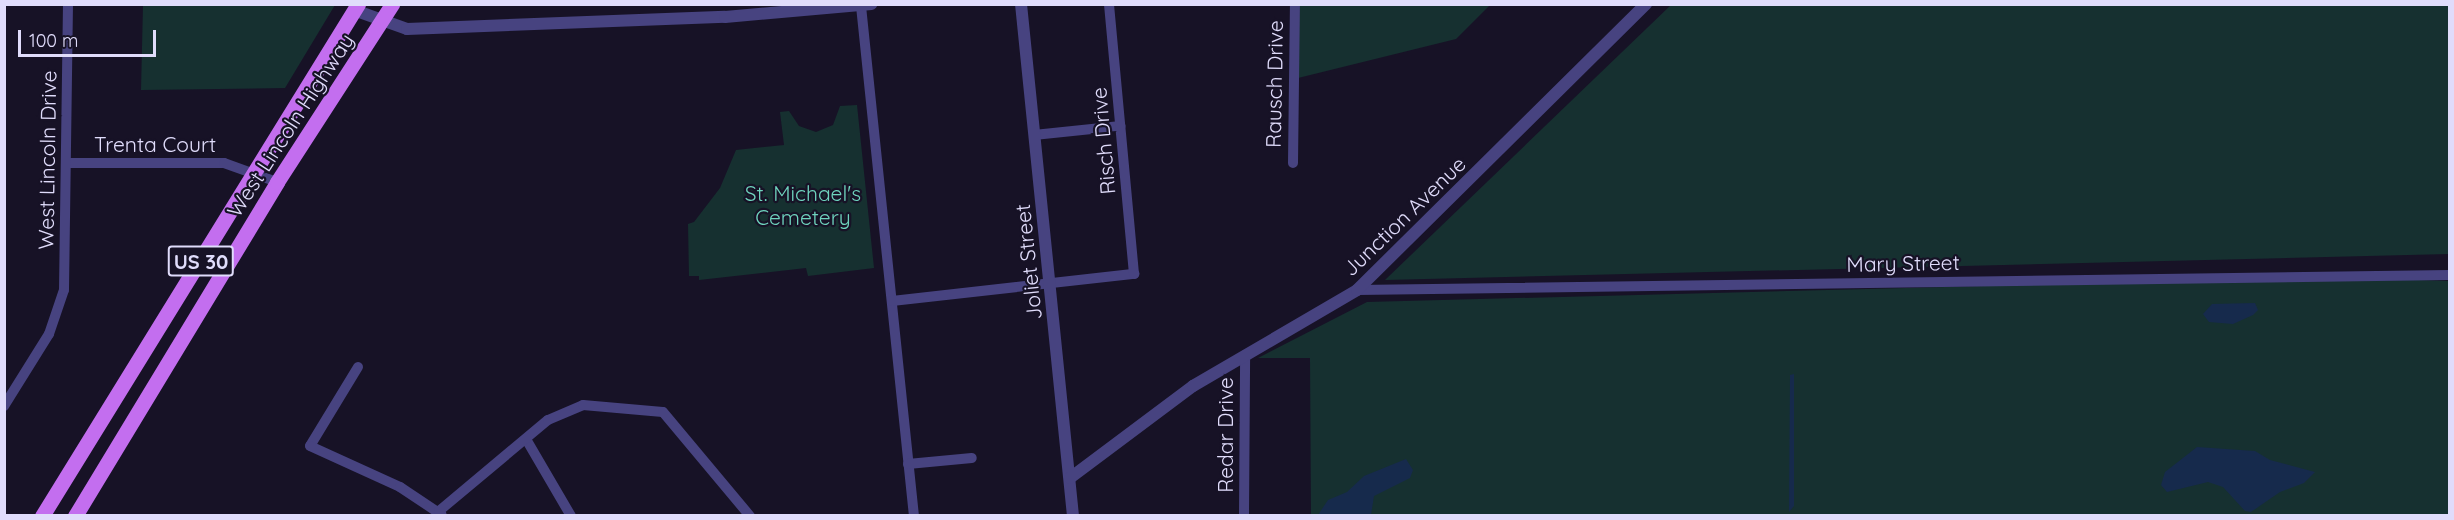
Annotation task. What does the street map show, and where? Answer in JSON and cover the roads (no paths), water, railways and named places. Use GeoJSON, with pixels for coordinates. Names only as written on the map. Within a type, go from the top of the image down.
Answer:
{"type":"FeatureCollection","features":[{"type":"Feature","properties":{"kind":"main road","name":"West Lincoln Highway"},"geometry":{"type":"LineString","coordinates":[[75,516],[277,182],[392,4]]}},
{"type":"Feature","properties":{"kind":"main road","name":"West Lincoln Highway"},"geometry":{"type":"LineString","coordinates":[[42,516],[356,7]]}},
{"type":"Feature","properties":{"kind":"street","name":"West Lincoln Drive"},"geometry":{"type":"LineString","coordinates":[[4,406],[57,315],[64,290],[68,4]]}},
{"type":"Feature","properties":{"kind":"street","name":"Joliet Street"},"geometry":{"type":"LineString","coordinates":[[1021,4],[1073,516]]}},
{"type":"Feature","properties":{"kind":"street","name":"Risch Drive"},"geometry":{"type":"LineString","coordinates":[[1050,283],[1134,274],[1109,4]]}},
{"type":"Feature","properties":{"kind":"street","name":"Rausch Drive"},"geometry":{"type":"LineString","coordinates":[[1293,163],[1295,4]]}},
{"type":"Feature","properties":{"kind":"street","name":"Junction Avenue"},"geometry":{"type":"LineString","coordinates":[[1070,478],[1193,386],[1357,290],[1646,4]]}},
{"type":"Feature","properties":{"kind":"street"},"geometry":{"type":"LineString","coordinates":[[356,7],[381,23],[407,29],[725,17],[866,5],[914,516]]}},
{"type":"Feature","properties":{"kind":"street"},"geometry":{"type":"LineString","coordinates":[[1034,135],[1121,126]]}},
{"type":"Feature","properties":{"kind":"street","name":"Trenta Court"},"geometry":{"type":"LineString","coordinates":[[66,163],[224,163],[277,182]]}},
{"type":"Feature","properties":{"kind":"street","name":"Mary Street"},"geometry":{"type":"LineString","coordinates":[[1357,290],[2450,275]]}},
{"type":"Feature","properties":{"kind":"street"},"geometry":{"type":"LineString","coordinates":[[892,301],[1050,283]]}},
{"type":"Feature","properties":{"kind":"street","name":"Redar Drive"},"geometry":{"type":"LineString","coordinates":[[1244,516],[1245,355]]}},
{"type":"Feature","properties":{"kind":"street"},"geometry":{"type":"LineString","coordinates":[[358,367],[310,446],[400,487],[441,513],[548,420],[583,405],[663,412],[743,513]]}},
{"type":"Feature","properties":{"kind":"street"},"geometry":{"type":"LineString","coordinates":[[526,439],[571,516]]}},
{"type":"Feature","properties":{"kind":"street"},"geometry":{"type":"LineString","coordinates":[[908,464],[972,458]]}},
{"type":"Feature","properties":{"kind":"water"},"geometry":{"type":"Polygon","coordinates":[[[2255,303],[2258,310],[2253,315],[2233,324],[2209,322],[2203,314],[2212,304],[2255,303]]]}},
{"type":"Feature","properties":{"kind":"water"},"geometry":{"type":"Polygon","coordinates":[[[1794,374],[1794,506],[1789,512],[1790,375],[1794,374]]]}},
{"type":"Feature","properties":{"kind":"water"},"geometry":{"type":"Polygon","coordinates":[[[2197,447],[2255,451],[2270,460],[2315,472],[2304,483],[2280,492],[2251,512],[2245,511],[2223,487],[2208,482],[2167,492],[2161,485],[2165,472],[2197,447]]]}},
{"type":"Feature","properties":{"kind":"water"},"geometry":{"type":"Polygon","coordinates":[[[1406,459],[1413,470],[1410,478],[1374,496],[1371,515],[1318,515],[1328,500],[1347,492],[1364,476],[1406,459]]]}},
{"type":"Feature","properties":{"kind":"park label","name":"St. Michael's Cemetery"},"geometry":{"type":"Point","coordinates":[803,205]}}]}
